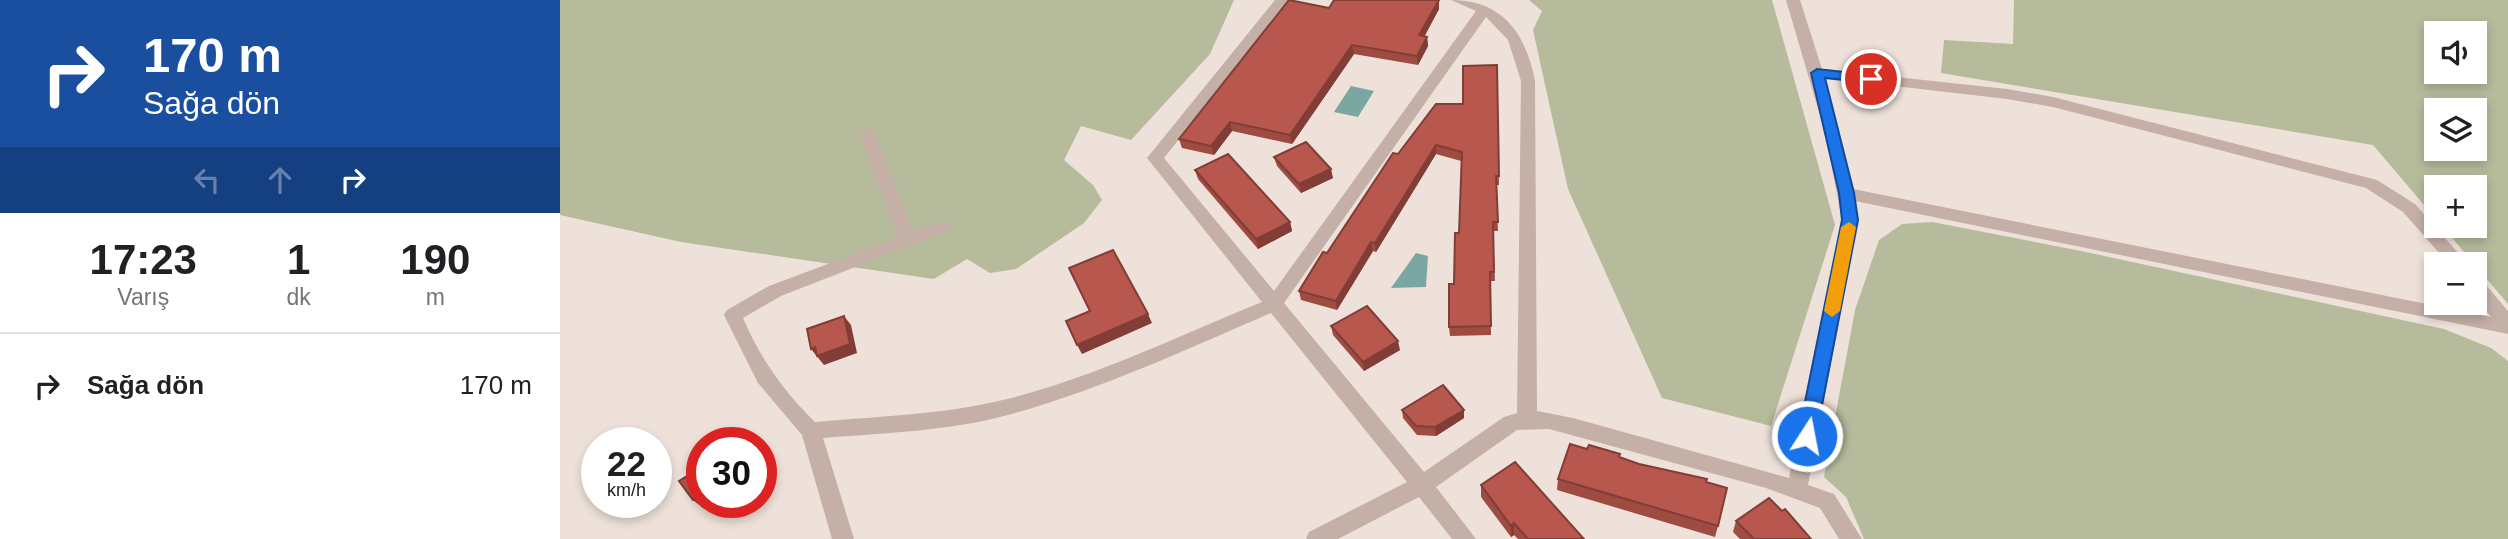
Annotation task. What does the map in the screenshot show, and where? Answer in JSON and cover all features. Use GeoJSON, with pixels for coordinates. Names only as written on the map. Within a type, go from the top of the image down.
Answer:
{"type":"FeatureCollection","features":[{"type":"Feature","properties":{"kind":"street"},"geometry":{"type":"LineString","coordinates":[[1282,0],[1155,158],[1465,539]]}},
{"type":"Feature","properties":{"kind":"street"},"geometry":{"type":"LineString","coordinates":[[1458,0],[1484,10],[1501,22],[1514,36],[1524,56],[1528,81],[1527,418]]}},
{"type":"Feature","properties":{"kind":"street"},"geometry":{"type":"LineString","coordinates":[[1793,0],[1817,73],[1850,220],[1797,490]]}},
{"type":"Feature","properties":{"kind":"street"},"geometry":{"type":"LineString","coordinates":[[811,431],[952,418],[1007,407],[1093,380],[1274,303],[1484,10]]}},
{"type":"Feature","properties":{"kind":"street"},"geometry":{"type":"LineString","coordinates":[[1817,73],[2007,94],[2053,102],[2371,184],[2394,195],[2416,212],[2449,252]]}},
{"type":"Feature","properties":{"kind":"street"},"geometry":{"type":"LineString","coordinates":[[868,134],[906,240]]}},
{"type":"Feature","properties":{"kind":"street"},"geometry":{"type":"LineString","coordinates":[[1846,193],[2508,325]]}},
{"type":"Feature","properties":{"kind":"street"},"geometry":{"type":"LineString","coordinates":[[843,539],[811,431],[787,408],[763,378],[747,351],[733,314],[775,291],[944,226]]}},
{"type":"Feature","properties":{"kind":"street"},"geometry":{"type":"LineString","coordinates":[[2487,299],[2508,325]]}},
{"type":"Feature","properties":{"kind":"street"},"geometry":{"type":"LineString","coordinates":[[1317,539],[1422,485],[1511,423],[1527,418],[1543,418],[1767,479],[1827,501],[1851,539]]}},
{"type":"Feature","properties":{"kind":"green space"},"geometry":{"type":"Polygon","coordinates":[[[560,0],[1234,0],[1210,54],[1131,140],[1081,126],[1064,160],[1093,185],[1102,200],[1084,223],[1016,269],[990,273],[967,259],[934,279],[681,242],[560,215],[560,0]]]}},
{"type":"Feature","properties":{"kind":"green space"},"geometry":{"type":"Polygon","coordinates":[[[1529,0],[1772,0],[1835,225],[1771,426],[1662,398],[1568,189],[1533,30],[1542,11],[1529,0]]]}},
{"type":"Feature","properties":{"kind":"green space"},"geometry":{"type":"Polygon","coordinates":[[[2014,0],[2508,0],[2508,304],[2487,279],[2487,252],[2464,252],[2452,238],[2487,238],[2487,175],[2424,175],[2424,205],[2373,145],[1941,73],[1944,40],[2013,44],[2014,0]]]}},
{"type":"Feature","properties":{"kind":"green space"},"geometry":{"type":"Polygon","coordinates":[[[1932,222],[2444,329],[2491,348],[2508,361],[2508,539],[1864,539],[1846,497],[1824,477],[1855,310],[1879,240],[1902,224],[1932,222]]]}},
{"type":"Feature","properties":{"kind":"water"},"geometry":{"type":"Polygon","coordinates":[[[1351,86],[1374,91],[1358,117],[1334,112],[1351,86]]]}},
{"type":"Feature","properties":{"kind":"water"},"geometry":{"type":"Polygon","coordinates":[[[1416,253],[1428,256],[1426,287],[1391,288],[1416,253]]]}},
{"type":"Feature","properties":{"kind":"building"},"geometry":{"type":"Polygon","coordinates":[[[1289,0],[1329,8],[1334,0],[1439,0],[1419,35],[1427,37],[1417,56],[1352,45],[1290,135],[1230,122],[1211,146],[1179,139],[1289,0]]]}},
{"type":"Feature","properties":{"kind":"building"},"geometry":{"type":"Polygon","coordinates":[[[1497,65],[1498,222],[1493,222],[1491,326],[1449,327],[1449,284],[1454,284],[1462,152],[1436,145],[1375,243],[1371,242],[1336,301],[1299,291],[1323,252],[1327,253],[1393,153],[1398,154],[1436,104],[1463,104],[1463,66],[1497,65]]]}},
{"type":"Feature","properties":{"kind":"building"},"geometry":{"type":"Polygon","coordinates":[[[1306,142],[1331,169],[1299,184],[1274,157],[1306,142]]]}},
{"type":"Feature","properties":{"kind":"building"},"geometry":{"type":"Polygon","coordinates":[[[1228,154],[1290,222],[1256,239],[1195,170],[1228,154]]]}},
{"type":"Feature","properties":{"kind":"building"},"geometry":{"type":"Polygon","coordinates":[[[1113,250],[1148,314],[1077,345],[1066,321],[1090,311],[1069,268],[1113,250]]]}},
{"type":"Feature","properties":{"kind":"building"},"geometry":{"type":"Polygon","coordinates":[[[1367,306],[1398,341],[1363,362],[1331,326],[1367,306]]]}},
{"type":"Feature","properties":{"kind":"building"},"geometry":{"type":"Polygon","coordinates":[[[844,316],[850,344],[817,356],[815,347],[811,349],[807,329],[844,316]]]}},
{"type":"Feature","properties":{"kind":"building"},"geometry":{"type":"Polygon","coordinates":[[[1443,385],[1464,410],[1435,427],[1416,426],[1402,410],[1443,385]]]}},
{"type":"Feature","properties":{"kind":"building"},"geometry":{"type":"Polygon","coordinates":[[[1570,444],[1587,449],[1589,445],[1620,454],[1619,457],[1639,464],[1707,479],[1706,482],[1727,488],[1718,526],[1558,479],[1570,444]]]}},
{"type":"Feature","properties":{"kind":"building"},"geometry":{"type":"Polygon","coordinates":[[[1515,462],[1584,539],[1528,539],[1514,523],[1511,526],[1481,485],[1515,462]]]}},
{"type":"Feature","properties":{"kind":"building"},"geometry":{"type":"Polygon","coordinates":[[[686,477],[686,490],[679,481],[686,477]]]}},
{"type":"Feature","properties":{"kind":"building"},"geometry":{"type":"Polygon","coordinates":[[[1769,498],[1782,511],[1785,509],[1811,539],[1754,539],[1736,521],[1769,498]]]}},
{"type":"Feature","properties":{"kind":"slow traffic"},"geometry":{"type":"LineString","coordinates":[[1832,311],[1849,227]]}},
{"type":"Feature","properties":{"kind":"route"},"geometry":{"type":"LineString","coordinates":[[1807,436],[1850,220],[1817,73],[1871,79]]}}]}
